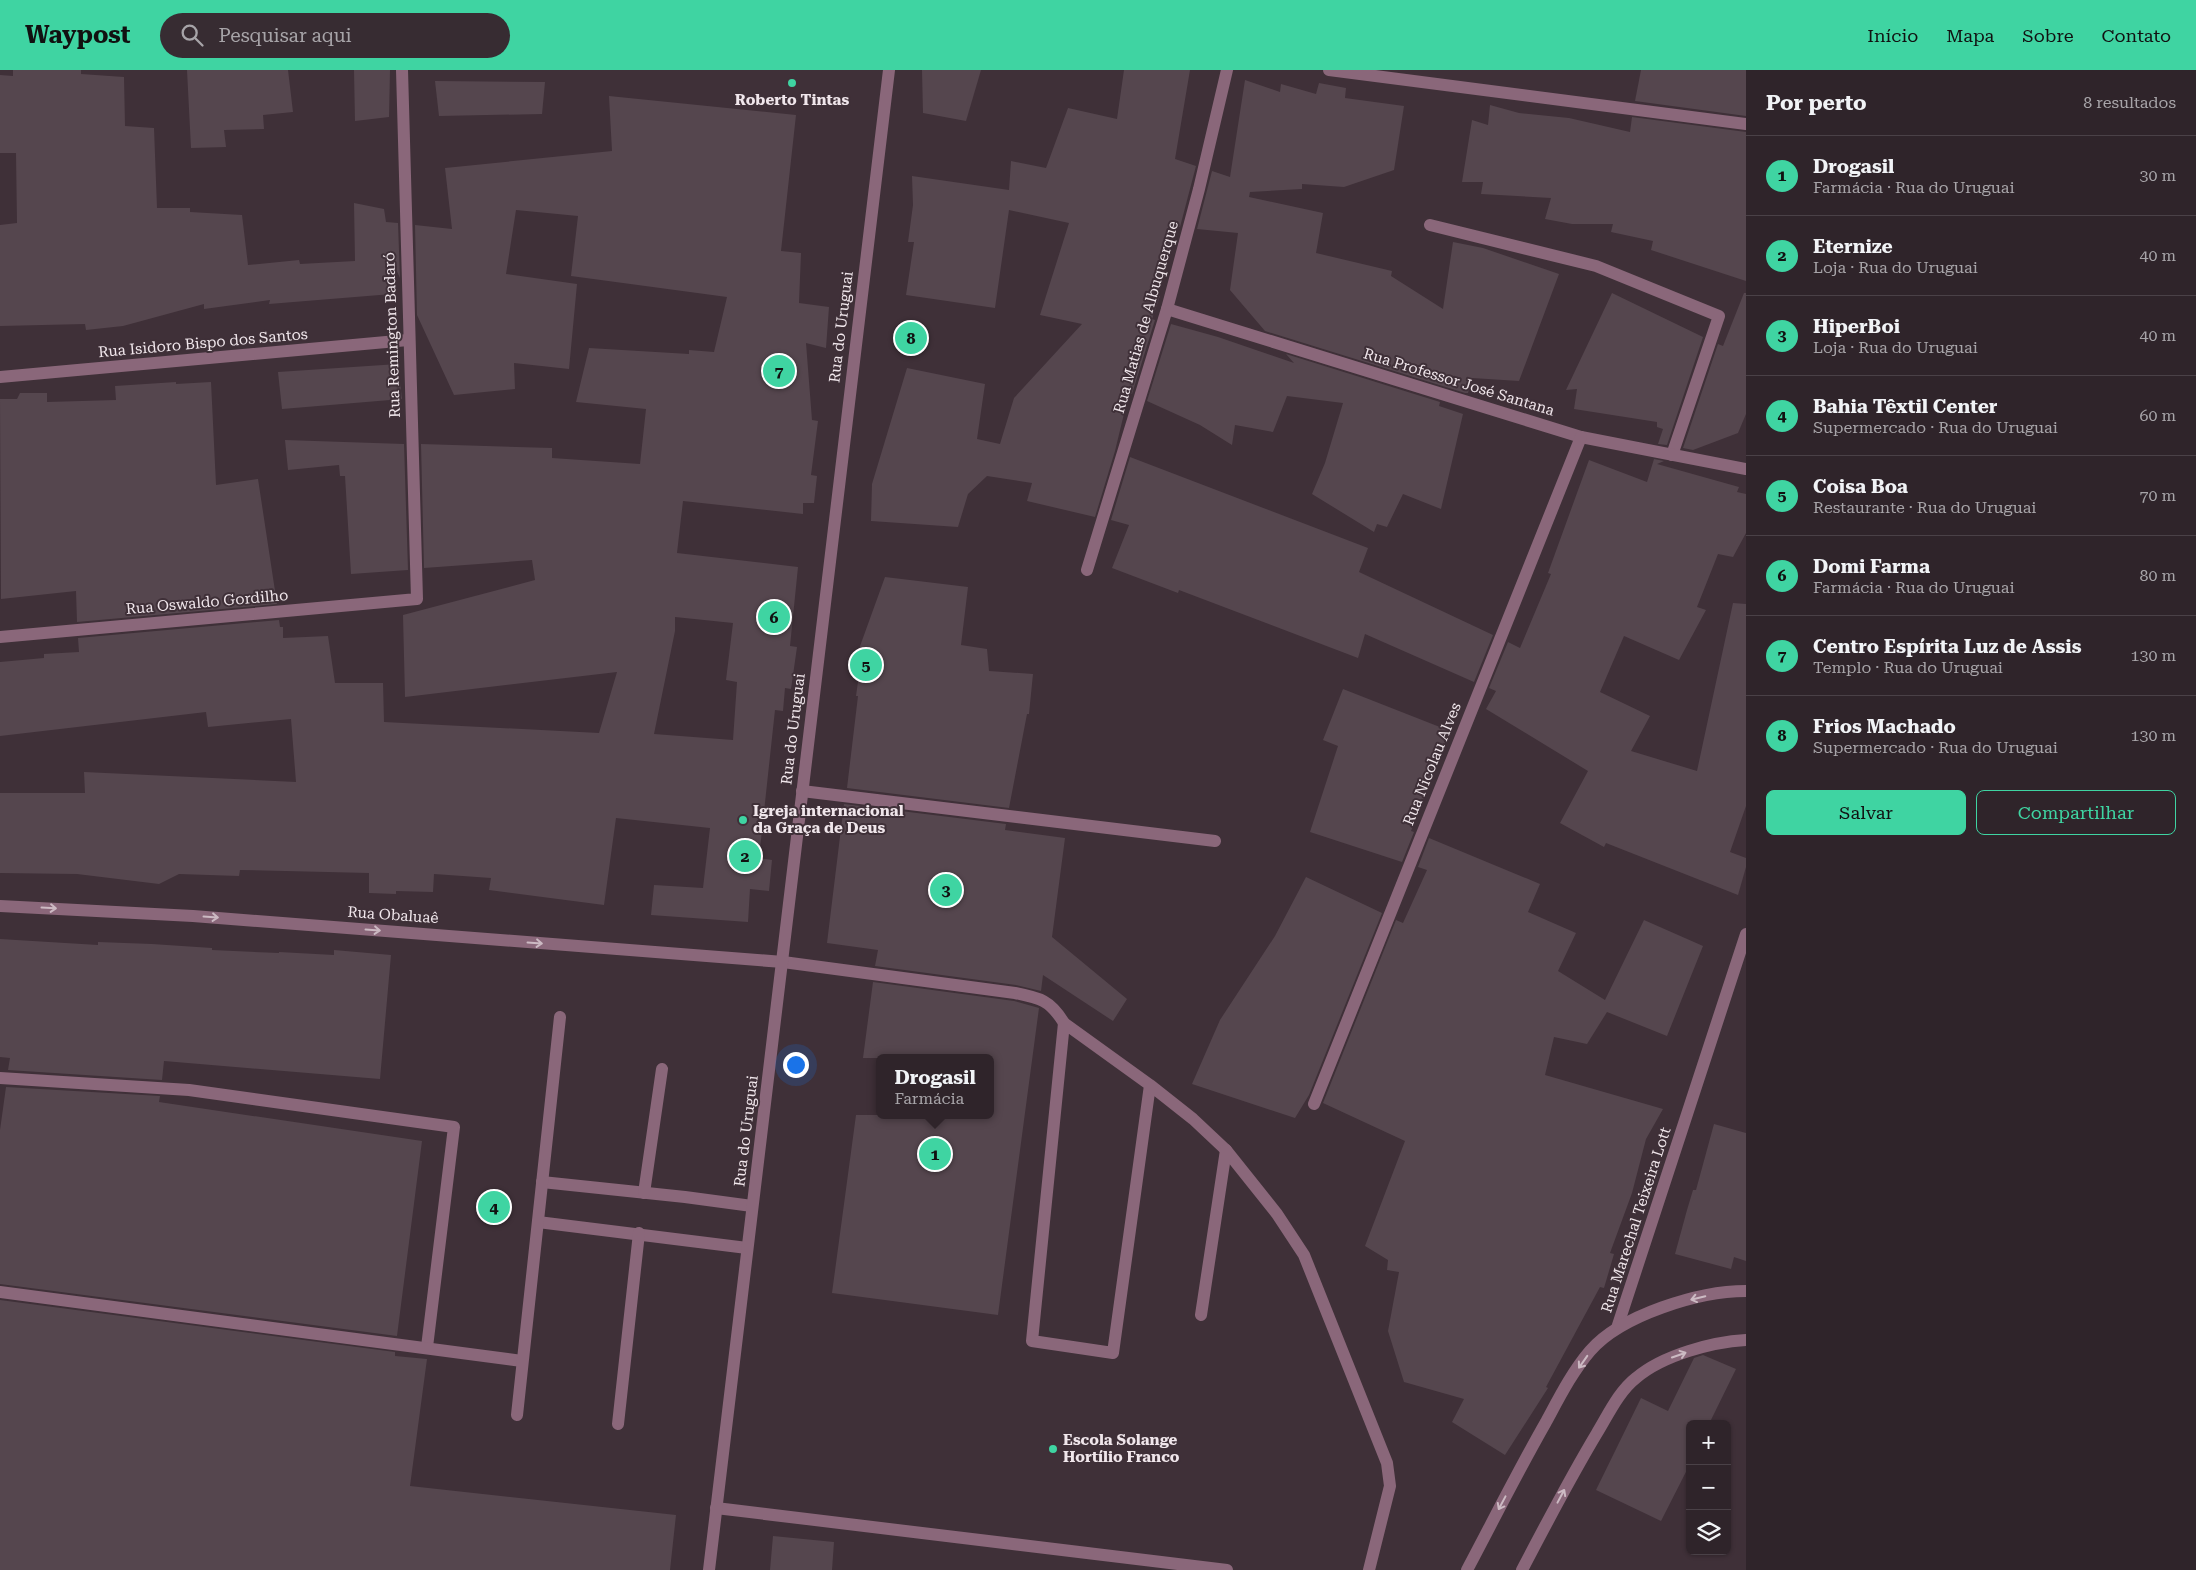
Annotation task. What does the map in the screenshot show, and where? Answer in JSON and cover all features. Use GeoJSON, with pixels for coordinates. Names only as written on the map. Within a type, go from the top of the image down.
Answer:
{"type":"FeatureCollection","features":[{"type":"Feature","properties":{"kind":"street","name":"Rua Remington Badaró"},"geometry":{"type":"LineString","coordinates":[[402,70],[408,340],[417,599]]}},
{"type":"Feature","properties":{"kind":"street","name":"Rua do Uruguai"},"geometry":{"type":"LineString","coordinates":[[709,1570],[889,70]]}},
{"type":"Feature","properties":{"kind":"street","name":"Rua Matias de Albuquerque"},"geometry":{"type":"LineString","coordinates":[[1087,570],[1167,309],[1199,188],[1227,70]]}},
{"type":"Feature","properties":{"kind":"street"},"geometry":{"type":"LineString","coordinates":[[1328,70],[1746,124]]}},
{"type":"Feature","properties":{"kind":"street"},"geometry":{"type":"LineString","coordinates":[[1430,226],[1596,266],[1719,316],[1672,455]]}},
{"type":"Feature","properties":{"kind":"street","name":"Rua Professor José Santana"},"geometry":{"type":"LineString","coordinates":[[1167,309],[1581,437],[1746,469]]}},
{"type":"Feature","properties":{"kind":"street","name":"Rua Isidoro Bispo dos Santos"},"geometry":{"type":"LineString","coordinates":[[0,377],[408,340]]}},
{"type":"Feature","properties":{"kind":"street","name":"Rua Nicolau Alves"},"geometry":{"type":"LineString","coordinates":[[1314,1104],[1581,437]]}},
{"type":"Feature","properties":{"kind":"street","name":"Rua Oswaldo Gordilho"},"geometry":{"type":"LineString","coordinates":[[0,637],[417,599]]}},
{"type":"Feature","properties":{"kind":"street"},"geometry":{"type":"LineString","coordinates":[[802,791],[1215,840]]}},
{"type":"Feature","properties":{"kind":"street","name":"Rua Obaluaê"},"geometry":{"type":"LineString","coordinates":[[0,906],[193,916],[783,962],[1015,993],[1043,999],[1056,1010],[1064,1022],[1150,1085],[1193,1119],[1226,1150],[1277,1214],[1304,1255],[1383,1450],[1390,1486],[1369,1570]]}},
{"type":"Feature","properties":{"kind":"street","name":"Rua Marechal Teixeira Lott"},"geometry":{"type":"LineString","coordinates":[[1467,1570],[1570,1380],[1590,1350],[1617,1328],[1746,934]]}},
{"type":"Feature","properties":{"kind":"street"},"geometry":{"type":"LineString","coordinates":[[517,1415],[560,1017]]}},
{"type":"Feature","properties":{"kind":"street"},"geometry":{"type":"LineString","coordinates":[[1064,1022],[1032,1341],[1113,1353],[1150,1085]]}},
{"type":"Feature","properties":{"kind":"street"},"geometry":{"type":"LineString","coordinates":[[644,1193],[662,1069]]}},
{"type":"Feature","properties":{"kind":"street"},"geometry":{"type":"LineString","coordinates":[[0,1078],[189,1090],[454,1127],[427,1347]]}},
{"type":"Feature","properties":{"kind":"street"},"geometry":{"type":"LineString","coordinates":[[1202,1315],[1226,1150]]}},
{"type":"Feature","properties":{"kind":"street"},"geometry":{"type":"LineString","coordinates":[[542,1182],[752,1206]]}},
{"type":"Feature","properties":{"kind":"street"},"geometry":{"type":"LineString","coordinates":[[538,1222],[747,1248]]}},
{"type":"Feature","properties":{"kind":"street"},"geometry":{"type":"LineString","coordinates":[[618,1424],[639,1234]]}},
{"type":"Feature","properties":{"kind":"street"},"geometry":{"type":"LineString","coordinates":[[1617,1328],[1661,1308],[1698,1297],[1746,1291]]}},
{"type":"Feature","properties":{"kind":"street"},"geometry":{"type":"LineString","coordinates":[[0,1292],[522,1361]]}},
{"type":"Feature","properties":{"kind":"street"},"geometry":{"type":"LineString","coordinates":[[1522,1570],[1614,1404],[1636,1378],[1671,1358],[1709,1345],[1746,1340]]}},
{"type":"Feature","properties":{"kind":"street"},"geometry":{"type":"LineString","coordinates":[[716,1508],[1227,1570]]}},
{"type":"Feature","properties":{"kind":"building"},"geometry":{"type":"Polygon","coordinates":[[[13,70],[81,70],[81,74],[124,77],[125,126],[154,128],[157,208],[190,208],[190,212],[242,215],[248,265],[299,260],[300,264],[355,261],[354,203],[384,209],[386,222],[398,223],[400,278],[389,254],[392,294],[269,304],[270,300],[204,309],[204,304],[123,326],[86,330],[85,324],[0,326],[0,225],[17,223],[16,153],[0,153],[0,75],[13,76],[13,70]]]}},
{"type":"Feature","properties":{"kind":"building"},"geometry":{"type":"Polygon","coordinates":[[[187,70],[288,70],[293,112],[263,115],[264,129],[224,130],[226,147],[191,148],[187,70]]]}},
{"type":"Feature","properties":{"kind":"building"},"geometry":{"type":"Polygon","coordinates":[[[354,70],[390,70],[389,117],[355,121],[354,70]]]}},
{"type":"Feature","properties":{"kind":"building"},"geometry":{"type":"Polygon","coordinates":[[[922,70],[981,70],[966,121],[923,113],[922,70]]]}},
{"type":"Feature","properties":{"kind":"building"},"geometry":{"type":"Polygon","coordinates":[[[1124,70],[1190,70],[1175,159],[1196,166],[1180,227],[1175,226],[1153,295],[1160,296],[1152,319],[1155,320],[1132,394],[1129,393],[1115,451],[1095,517],[1027,501],[1032,483],[987,476],[968,494],[958,527],[871,521],[872,484],[907,368],[985,384],[977,439],[1000,444],[1014,398],[1082,324],[1040,315],[1069,223],[1009,210],[995,308],[906,295],[914,242],[908,242],[913,205],[912,176],[1009,190],[1011,161],[1046,168],[1068,108],[1117,119],[1124,70]]]}},
{"type":"Feature","properties":{"kind":"building"},"geometry":{"type":"Polygon","coordinates":[[[1641,70],[1746,70],[1746,116],[1635,101],[1641,70]]]}},
{"type":"Feature","properties":{"kind":"building"},"geometry":{"type":"Polygon","coordinates":[[[1245,80],[1280,92],[1281,84],[1316,94],[1319,83],[1346,88],[1345,98],[1404,106],[1394,170],[1344,187],[1302,184],[1302,189],[1250,192],[1249,197],[1323,213],[1316,253],[1392,271],[1391,276],[1443,309],[1453,242],[1483,248],[1559,274],[1519,381],[1472,378],[1468,393],[1465,393],[1265,331],[1230,290],[1238,233],[1197,229],[1212,171],[1230,177],[1245,80]]]}},
{"type":"Feature","properties":{"kind":"building"},"geometry":{"type":"Polygon","coordinates":[[[435,81],[545,82],[542,114],[439,116],[435,81]]]}},
{"type":"Feature","properties":{"kind":"building"},"geometry":{"type":"Polygon","coordinates":[[[609,96],[796,115],[781,251],[801,253],[799,303],[829,307],[826,348],[806,343],[812,420],[818,421],[811,475],[817,476],[814,503],[803,503],[803,514],[683,501],[677,553],[798,567],[790,646],[797,647],[791,689],[785,688],[783,711],[775,710],[759,858],[772,860],[769,891],[750,889],[748,922],[651,915],[654,885],[703,888],[710,828],[616,818],[604,905],[489,890],[491,878],[434,874],[433,892],[396,891],[396,894],[369,893],[369,873],[240,870],[239,876],[179,874],[159,884],[77,874],[0,873],[0,793],[85,793],[84,772],[296,782],[291,719],[208,727],[206,712],[0,736],[0,662],[44,658],[44,654],[79,652],[78,638],[279,620],[280,627],[283,627],[283,638],[328,636],[335,683],[383,683],[384,722],[599,733],[617,672],[405,697],[403,615],[535,580],[532,560],[424,568],[421,444],[552,448],[552,458],[640,464],[646,409],[576,402],[589,348],[689,354],[689,350],[714,352],[727,297],[571,276],[578,216],[516,210],[506,274],[577,284],[569,369],[514,363],[515,389],[454,395],[417,315],[415,225],[452,229],[445,168],[612,151],[609,96]],[[675,617],[675,631],[654,734],[733,740],[737,682],[726,680],[733,623],[675,617]]]}},
{"type":"Feature","properties":{"kind":"building"},"geometry":{"type":"Polygon","coordinates":[[[1490,105],[1519,113],[1569,118],[1630,132],[1632,117],[1746,132],[1746,281],[1651,250],[1653,241],[1611,232],[1613,224],[1572,224],[1545,219],[1551,198],[1481,194],[1483,182],[1462,182],[1472,120],[1488,125],[1490,105]]]}},
{"type":"Feature","properties":{"kind":"building"},"geometry":{"type":"Polygon","coordinates":[[[1612,293],[1703,337],[1667,445],[1658,444],[1663,429],[1657,427],[1657,422],[1574,409],[1577,389],[1566,390],[1612,293]]]}},
{"type":"Feature","properties":{"kind":"building"},"geometry":{"type":"Polygon","coordinates":[[[1744,293],[1746,293],[1746,414],[1738,433],[1693,450],[1683,448],[1718,344],[1723,346],[1744,293]]]}},
{"type":"Feature","properties":{"kind":"building"},"geometry":{"type":"Polygon","coordinates":[[[1171,324],[1218,337],[1294,363],[1286,354],[1440,402],[1439,406],[1463,414],[1441,509],[1403,494],[1387,527],[1377,524],[1374,532],[1312,494],[1325,463],[1343,403],[1287,396],[1273,432],[1235,425],[1232,445],[1200,425],[1147,401],[1171,324]]]}},
{"type":"Feature","properties":{"kind":"building"},"geometry":{"type":"Polygon","coordinates":[[[398,364],[402,399],[282,409],[278,372],[398,364]]]}},
{"type":"Feature","properties":{"kind":"building"},"geometry":{"type":"Polygon","coordinates":[[[176,382],[176,384],[211,382],[216,485],[258,479],[277,604],[77,622],[76,591],[1,599],[0,399],[17,399],[20,393],[47,393],[47,402],[116,400],[115,386],[176,382]]]}},
{"type":"Feature","properties":{"kind":"building"},"geometry":{"type":"Polygon","coordinates":[[[285,440],[404,444],[408,570],[351,574],[345,476],[340,476],[339,465],[288,470],[285,440]]]}},
{"type":"Feature","properties":{"kind":"building"},"geometry":{"type":"Polygon","coordinates":[[[1130,457],[1368,548],[1359,572],[1493,635],[1474,682],[1365,634],[1358,658],[1179,590],[1178,593],[1112,568],[1129,525],[1111,520],[1130,457]]]}},
{"type":"Feature","properties":{"kind":"building"},"geometry":{"type":"Polygon","coordinates":[[[1654,459],[1664,461],[1657,464],[1739,487],[1737,492],[1746,494],[1746,533],[1733,557],[1718,554],[1697,607],[1706,610],[1679,660],[1624,636],[1600,692],[1650,716],[1631,751],[1697,771],[1733,603],[1746,604],[1746,806],[1730,852],[1746,858],[1746,867],[1738,895],[1606,843],[1604,847],[1560,823],[1588,771],[1486,709],[1496,691],[1489,688],[1508,642],[1520,648],[1551,574],[1548,573],[1589,460],[1647,482],[1654,459]]]}},
{"type":"Feature","properties":{"kind":"building"},"geometry":{"type":"Polygon","coordinates":[[[885,577],[968,587],[961,645],[987,649],[989,671],[1033,674],[1029,714],[1027,714],[1009,808],[847,788],[861,660],[855,660],[885,577]]]}},
{"type":"Feature","properties":{"kind":"building"},"geometry":{"type":"Polygon","coordinates":[[[1343,689],[1450,731],[1411,831],[1414,832],[1402,862],[1310,832],[1338,746],[1323,740],[1343,689]]]}},
{"type":"Feature","properties":{"kind":"building"},"geometry":{"type":"Polygon","coordinates":[[[844,804],[1006,824],[1005,830],[1065,838],[1052,937],[1127,999],[1113,1021],[1043,975],[1041,991],[1016,985],[875,966],[878,950],[827,943],[844,804]]]}},
{"type":"Feature","properties":{"kind":"building"},"geometry":{"type":"Polygon","coordinates":[[[1429,838],[1540,884],[1528,912],[1576,933],[1558,971],[1605,1000],[1644,920],[1703,946],[1667,1036],[1607,1012],[1587,1044],[1554,1037],[1545,1075],[1663,1109],[1646,1139],[1632,1193],[1610,1253],[1614,1254],[1604,1288],[1600,1287],[1546,1387],[1548,1388],[1505,1455],[1452,1422],[1464,1399],[1404,1382],[1388,1331],[1399,1272],[1387,1270],[1388,1260],[1365,1246],[1405,1141],[1323,1103],[1396,920],[1403,923],[1427,870],[1418,867],[1429,838]]]}},
{"type":"Feature","properties":{"kind":"building"},"geometry":{"type":"Polygon","coordinates":[[[1306,877],[1382,913],[1309,1095],[1295,1118],[1192,1084],[1220,1020],[1275,936],[1306,877]]]}},
{"type":"Feature","properties":{"kind":"building"},"geometry":{"type":"Polygon","coordinates":[[[0,939],[98,945],[98,942],[152,944],[212,948],[212,950],[334,955],[334,950],[391,955],[380,1079],[164,1061],[162,1080],[8,1070],[10,1058],[0,1057],[0,939]]]}},
{"type":"Feature","properties":{"kind":"building"},"geometry":{"type":"Polygon","coordinates":[[[873,982],[1014,1001],[1039,1008],[998,1315],[832,1293],[856,1115],[876,1115],[876,1119],[994,1119],[994,1054],[876,1054],[876,1058],[863,1058],[873,982]]]}},
{"type":"Feature","properties":{"kind":"building"},"geometry":{"type":"Polygon","coordinates":[[[6,1087],[160,1096],[159,1102],[422,1141],[397,1336],[0,1284],[0,1130],[6,1087]]]}},
{"type":"Feature","properties":{"kind":"building"},"geometry":{"type":"Polygon","coordinates":[[[1714,1124],[1746,1133],[1746,1261],[1734,1257],[1731,1269],[1675,1254],[1693,1190],[1696,1190],[1714,1124]]]}},
{"type":"Feature","properties":{"kind":"building"},"geometry":{"type":"Polygon","coordinates":[[[0,1300],[395,1352],[395,1356],[427,1359],[410,1486],[676,1515],[670,1570],[0,1570],[0,1300]]]}},
{"type":"Feature","properties":{"kind":"building"},"geometry":{"type":"Polygon","coordinates":[[[1703,1355],[1736,1369],[1711,1420],[1686,1420],[1686,1472],[1661,1521],[1596,1490],[1641,1398],[1668,1411],[1694,1358],[1703,1355]]]}},
{"type":"Feature","properties":{"kind":"building"},"geometry":{"type":"Polygon","coordinates":[[[773,1536],[834,1542],[832,1570],[770,1570],[773,1536]]]}},
{"type":"Feature","properties":{"kind":"place","name":"Roberto Tintas"},"geometry":{"type":"Point","coordinates":[792,83]}},
{"type":"Feature","properties":{"kind":"place","name":"Frios Machado"},"geometry":{"type":"Point","coordinates":[911,338]}},
{"type":"Feature","properties":{"kind":"place","name":"Centro Espírita Luz de Assis"},"geometry":{"type":"Point","coordinates":[779,371]}},
{"type":"Feature","properties":{"kind":"place","name":"Domi Farma"},"geometry":{"type":"Point","coordinates":[774,617]}},
{"type":"Feature","properties":{"kind":"place","name":"Coisa Boa"},"geometry":{"type":"Point","coordinates":[866,665]}},
{"type":"Feature","properties":{"kind":"place","name":"Igreja internacional da Graça de Deus"},"geometry":{"type":"Point","coordinates":[743,820]}},
{"type":"Feature","properties":{"kind":"place","name":"Eternize"},"geometry":{"type":"Point","coordinates":[745,856]}},
{"type":"Feature","properties":{"kind":"place","name":"HiperBoi"},"geometry":{"type":"Point","coordinates":[946,890]}},
{"type":"Feature","properties":{"kind":"place","name":"Drogasil"},"geometry":{"type":"Point","coordinates":[935,1154]}},
{"type":"Feature","properties":{"kind":"place","name":"Bahia Têxtil Center"},"geometry":{"type":"Point","coordinates":[494,1207]}},
{"type":"Feature","properties":{"kind":"place","name":"Escola Solange Hortílio Franco"},"geometry":{"type":"Point","coordinates":[1053,1449]}}]}
